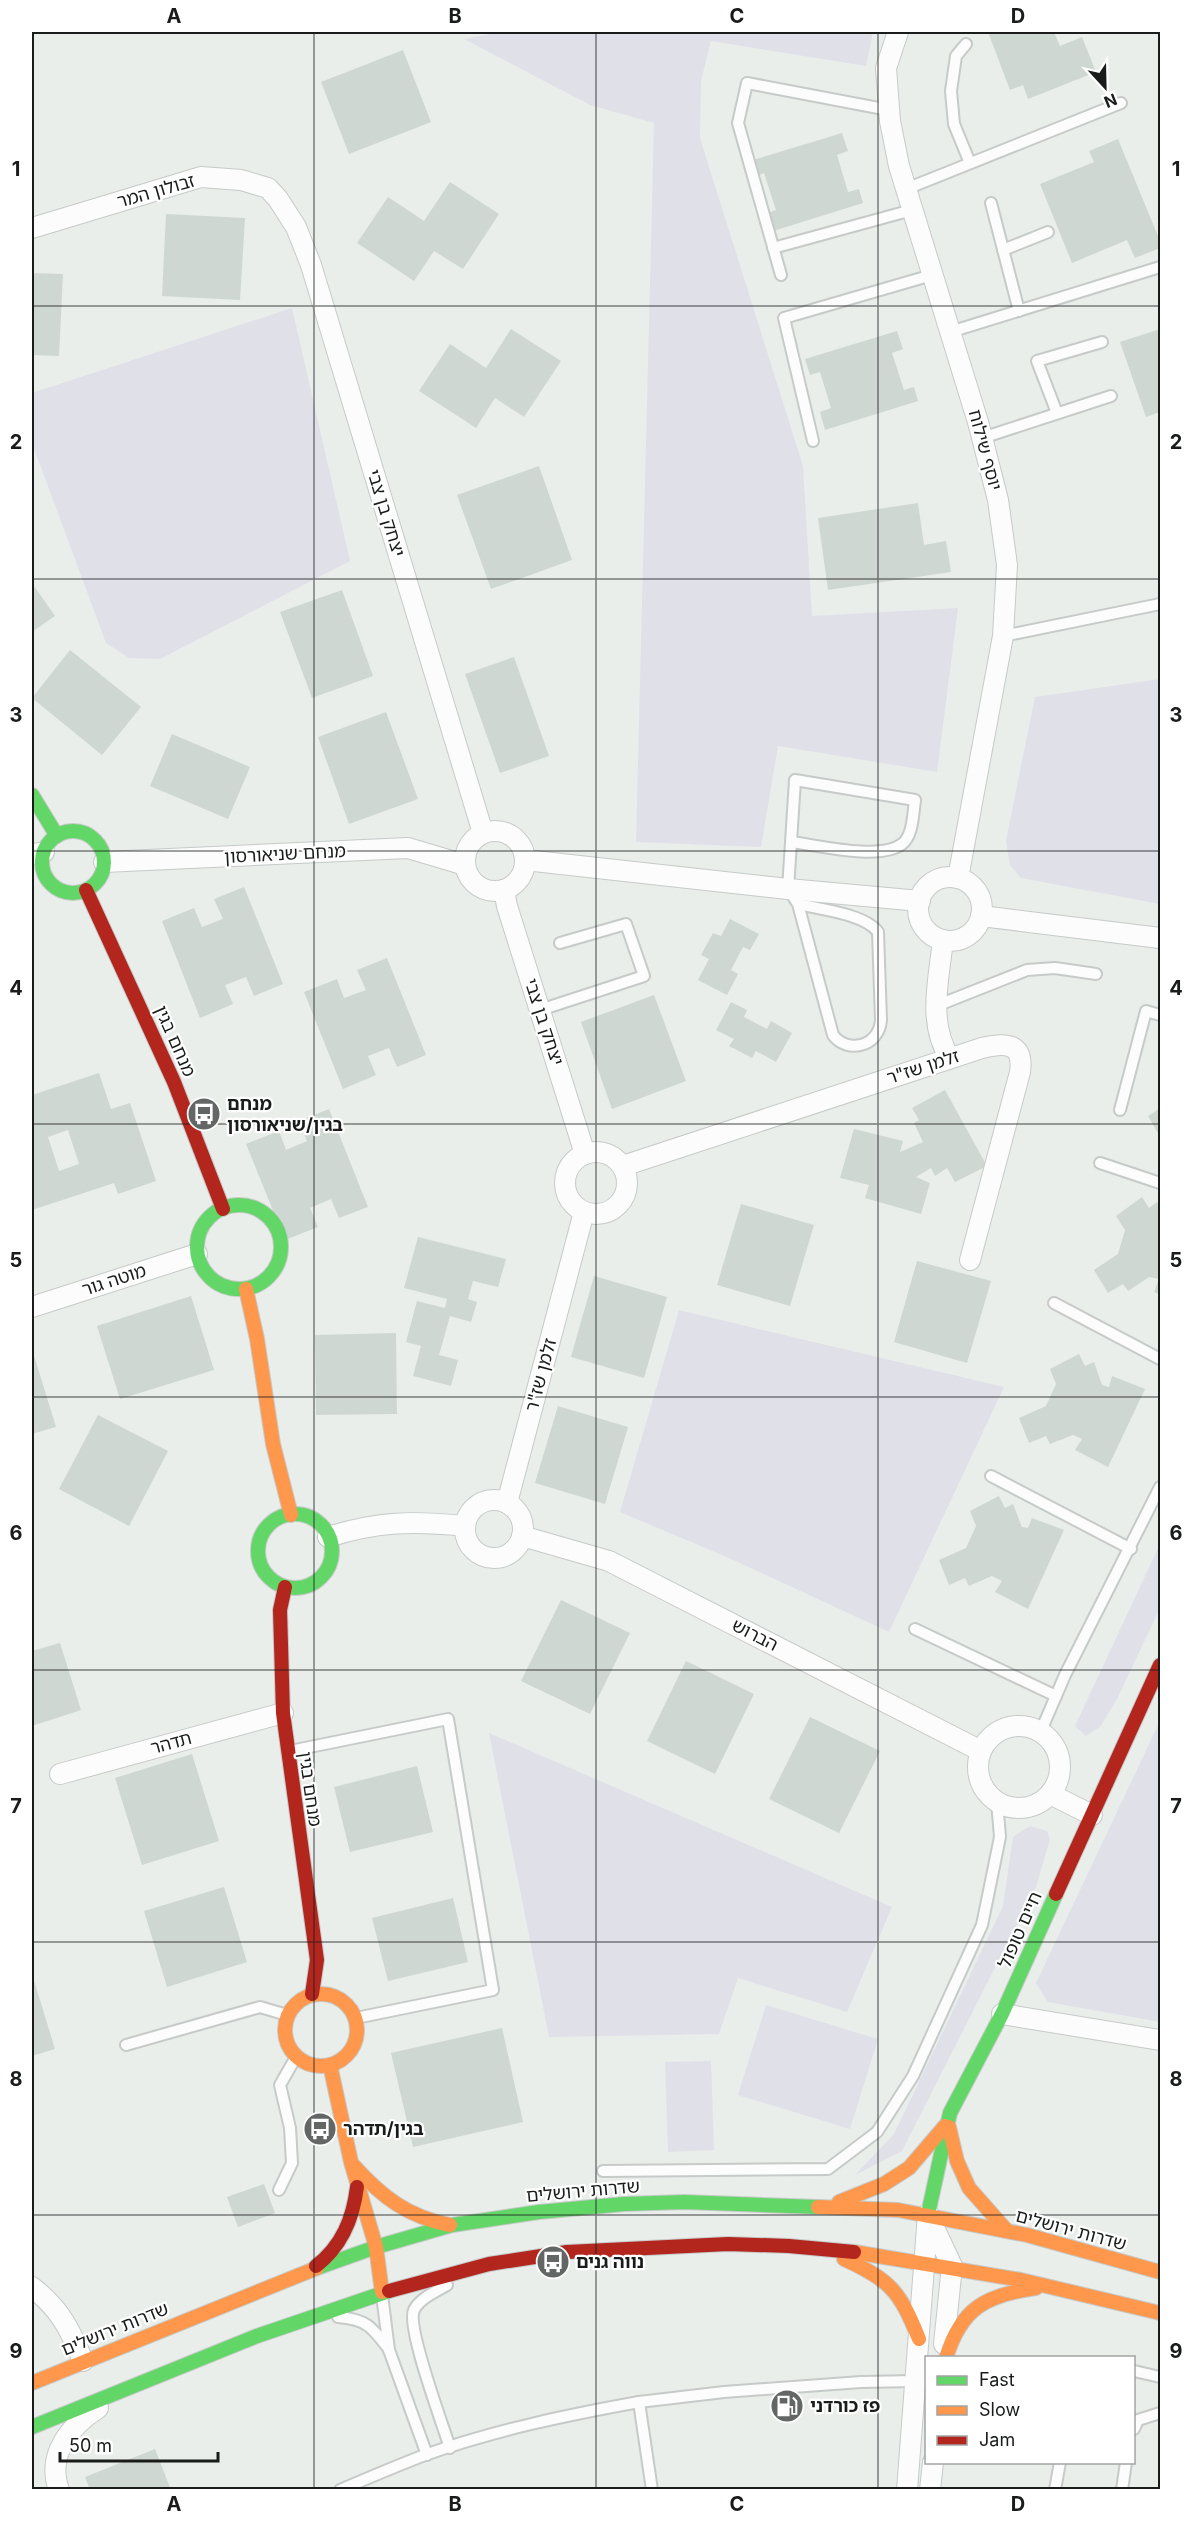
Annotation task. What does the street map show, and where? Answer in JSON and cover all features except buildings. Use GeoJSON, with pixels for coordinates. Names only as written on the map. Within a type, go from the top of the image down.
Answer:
{"type":"FeatureCollection","features":[{"type":"Feature","properties":{"kind":"main road"},"geometry":{"type":"LineString","coordinates":[[32,795],[57,836]]}},
{"type":"Feature","properties":{"kind":"main road"},"geometry":{"type":"LineString","coordinates":[[71,831],[82,832],[99,845],[104,862],[101,875],[95,884],[86,890],[72,893],[61,891],[46,877],[38,853],[57,836],[71,831]]}},
{"type":"Feature","properties":{"kind":"main road","name":"מנחם בגין"},"geometry":{"type":"LineString","coordinates":[[86,890],[174,1082],[223,1209]]}},
{"type":"Feature","properties":{"kind":"main road"},"geometry":{"type":"LineString","coordinates":[[244,1205],[258,1210],[270,1218],[278,1230],[281,1244],[280,1258],[274,1271],[263,1282],[246,1289],[231,1289],[218,1284],[206,1275],[197,1254],[198,1239],[203,1225],[213,1214],[223,1209],[244,1205]]}},
{"type":"Feature","properties":{"kind":"main road"},"geometry":{"type":"LineString","coordinates":[[246,1289],[257,1339],[273,1444],[291,1515]]}},
{"type":"Feature","properties":{"kind":"main road"},"geometry":{"type":"LineString","coordinates":[[303,1515],[315,1521],[328,1537],[332,1553],[329,1566],[322,1576],[310,1585],[298,1588],[285,1587],[274,1582],[265,1574],[259,1562],[258,1549],[261,1537],[268,1526],[278,1518],[303,1515]]}},
{"type":"Feature","properties":{"kind":"main road","name":"מנחם בגין"},"geometry":{"type":"LineString","coordinates":[[285,1587],[280,1610],[283,1713],[317,1960],[312,1994]]}},
{"type":"Feature","properties":{"kind":"main road","name":"חיים טופול"},"geometry":{"type":"LineString","coordinates":[[928,2214],[950,2113],[1002,2014],[1161,1665]]}},
{"type":"Feature","properties":{"kind":"main road"},"geometry":{"type":"LineString","coordinates":[[323,1993],[343,2000],[356,2018],[357,2030],[353,2047],[341,2061],[330,2065],[318,2066],[296,2057],[285,2038],[284,2026],[287,2015],[293,2006],[312,1994],[323,1993]]}},
{"type":"Feature","properties":{"kind":"main road"},"geometry":{"type":"LineString","coordinates":[[330,2065],[351,2162],[376,2247],[382,2292]]}},
{"type":"Feature","properties":{"kind":"main road"},"geometry":{"type":"LineString","coordinates":[[827,2206],[884,2184],[909,2168],[948,2122]]}},
{"type":"Feature","properties":{"kind":"main road"},"geometry":{"type":"LineString","coordinates":[[948,2122],[957,2161],[969,2188],[1007,2231]]}},
{"type":"Feature","properties":{"kind":"main road"},"geometry":{"type":"LineString","coordinates":[[351,2162],[377,2192],[399,2209],[433,2223],[452,2225]]}},
{"type":"Feature","properties":{"kind":"main road"},"geometry":{"type":"LineString","coordinates":[[307,2272],[322,2262],[339,2243],[355,2202],[357,2185]]}},
{"type":"Feature","properties":{"kind":"main road","name":"שדרות ירושלים"},"geometry":{"type":"LineString","coordinates":[[32,2383],[307,2272],[376,2247],[452,2225],[539,2212],[624,2204],[684,2202],[827,2206],[928,2214],[1007,2231],[1161,2272]]}},
{"type":"Feature","properties":{"kind":"main road"},"geometry":{"type":"LineString","coordinates":[[32,2427],[311,2316],[382,2292],[491,2263],[536,2256],[618,2248],[689,2245],[811,2247],[926,2261],[1077,2290],[1161,2313]]}},
{"type":"Feature","properties":{"kind":"main road"},"geometry":{"type":"LineString","coordinates":[[811,2247],[872,2271],[886,2279],[901,2297],[919,2339]]}},
{"type":"Feature","properties":{"kind":"main road"},"geometry":{"type":"LineString","coordinates":[[945,2356],[961,2325],[974,2308],[992,2296],[1034,2288],[1077,2290]]}},
{"type":"Feature","properties":{"kind":"street","name":"יוסף שילוח"},"geometry":{"type":"LineString","coordinates":[[898,32],[886,68],[899,166],[982,438],[998,500],[1007,565],[1003,636],[958,878]]}},
{"type":"Feature","properties":{"kind":"street","name":"זבולון המר"},"geometry":{"type":"LineString","coordinates":[[32,228],[201,177],[241,180],[268,188],[278,199]]}},
{"type":"Feature","properties":{"kind":"street","name":"יצחק בן צבי"},"geometry":{"type":"LineString","coordinates":[[278,199],[296,227],[311,265],[483,833]]}},
{"type":"Feature","properties":{"kind":"street"},"geometry":{"type":"LineString","coordinates":[[494,831],[514,837],[521,845],[525,860],[524,870],[519,880],[504,890],[493,892],[474,884],[465,865],[469,845],[483,833],[494,831]]}},
{"type":"Feature","properties":{"kind":"street","name":"מנחם שניאורסון"},"geometry":{"type":"LineString","coordinates":[[104,862],[408,848],[465,865]]}},
{"type":"Feature","properties":{"kind":"street"},"geometry":{"type":"LineString","coordinates":[[525,860],[793,897],[920,901]]}},
{"type":"Feature","properties":{"kind":"street"},"geometry":{"type":"LineString","coordinates":[[949,877],[958,878],[971,884],[978,892],[982,902],[981,916],[978,926],[967,936],[943,940],[930,933],[923,925],[918,911],[920,901],[923,892],[934,881],[949,877]]}},
{"type":"Feature","properties":{"kind":"street","name":"יצחק בן צבי"},"geometry":{"type":"LineString","coordinates":[[504,890],[507,906],[585,1154]]}},
{"type":"Feature","properties":{"kind":"street"},"geometry":{"type":"LineString","coordinates":[[981,916],[1161,938]]}},
{"type":"Feature","properties":{"kind":"street"},"geometry":{"type":"LineString","coordinates":[[943,940],[936,1006],[941,1038],[950,1058]]}},
{"type":"Feature","properties":{"kind":"street","name":"זלמן שז\"ר"},"geometry":{"type":"LineString","coordinates":[[623,1166],[950,1058],[1000,1045],[1013,1047],[1021,1060],[1020,1072],[970,1260]]}},
{"type":"Feature","properties":{"kind":"street"},"geometry":{"type":"LineString","coordinates":[[595,1151],[606,1153],[623,1166],[627,1181],[626,1192],[621,1202],[605,1212],[584,1212],[575,1206],[565,1187],[570,1166],[585,1154],[595,1151]]}},
{"type":"Feature","properties":{"kind":"street","name":"זלמן שז\"ר"},"geometry":{"type":"LineString","coordinates":[[507,1503],[584,1212]]}},
{"type":"Feature","properties":{"kind":"street","name":"מוטה גור"},"geometry":{"type":"LineString","coordinates":[[32,1307],[197,1254]]}},
{"type":"Feature","properties":{"kind":"street"},"geometry":{"type":"LineString","coordinates":[[486,1501],[507,1503],[521,1518],[523,1527],[522,1536],[515,1551],[506,1556],[492,1558],[482,1556],[468,1542],[465,1526],[470,1513],[486,1501]]}},
{"type":"Feature","properties":{"kind":"street"},"geometry":{"type":"LineString","coordinates":[[328,1537],[369,1525],[398,1522],[465,1526]]}},
{"type":"Feature","properties":{"kind":"street","name":"הברוש"},"geometry":{"type":"LineString","coordinates":[[522,1536],[609,1561],[981,1751]]}},
{"type":"Feature","properties":{"kind":"street","name":"תדהר"},"geometry":{"type":"LineString","coordinates":[[60,1774],[283,1713]]}},
{"type":"Feature","properties":{"kind":"street"},"geometry":{"type":"LineString","coordinates":[[1023,1727],[1040,1733],[1054,1746],[1060,1765],[1057,1783],[1050,1794],[1040,1802],[1028,1807],[1015,1808],[997,1802],[981,1783],[978,1770],[981,1751],[988,1741],[1004,1730],[1023,1727]]}},
{"type":"Feature","properties":{"kind":"street"},"geometry":{"type":"LineString","coordinates":[[1050,1794],[1092,1815]]}},
{"type":"Feature","properties":{"kind":"street"},"geometry":{"type":"LineString","coordinates":[[1002,2014],[1161,2040]]}},
{"type":"Feature","properties":{"kind":"street"},"geometry":{"type":"LineString","coordinates":[[907,2490],[928,2214]]}},
{"type":"Feature","properties":{"kind":"street"},"geometry":{"type":"LineString","coordinates":[[928,2214],[951,2266],[944,2356]]}},
{"type":"Feature","properties":{"kind":"street"},"geometry":{"type":"LineString","coordinates":[[32,2287],[50,2302],[70,2329],[83,2361]]}},
{"type":"Feature","properties":{"kind":"street"},"geometry":{"type":"LineString","coordinates":[[59,2490],[55,2478],[57,2457],[69,2433],[96,2410],[158,2376]]}},
{"type":"Feature","properties":{"kind":"street"},"geometry":{"type":"LineString","coordinates":[[930,2490],[933,2464]]}},
{"type":"Feature","properties":{"kind":"lane"},"geometry":{"type":"LineString","coordinates":[[966,44],[956,56],[951,92],[954,124],[970,163]]}},
{"type":"Feature","properties":{"kind":"lane"},"geometry":{"type":"LineString","coordinates":[[781,275],[738,123],[747,83],[890,110]]}},
{"type":"Feature","properties":{"kind":"lane"},"geometry":{"type":"LineString","coordinates":[[906,189],[1120,103]]}},
{"type":"Feature","properties":{"kind":"lane"},"geometry":{"type":"LineString","coordinates":[[991,203],[1019,311]]}},
{"type":"Feature","properties":{"kind":"lane"},"geometry":{"type":"LineString","coordinates":[[773,248],[912,210]]}},
{"type":"Feature","properties":{"kind":"lane"},"geometry":{"type":"LineString","coordinates":[[1003,250],[1048,232]]}},
{"type":"Feature","properties":{"kind":"lane"},"geometry":{"type":"LineString","coordinates":[[950,332],[1161,267]]}},
{"type":"Feature","properties":{"kind":"lane"},"geometry":{"type":"LineString","coordinates":[[813,441],[784,318],[932,275]]}},
{"type":"Feature","properties":{"kind":"lane"},"geometry":{"type":"LineString","coordinates":[[1057,414],[1037,361],[1102,342]]}},
{"type":"Feature","properties":{"kind":"lane"},"geometry":{"type":"LineString","coordinates":[[982,438],[1111,396]]}},
{"type":"Feature","properties":{"kind":"lane"},"geometry":{"type":"LineString","coordinates":[[1003,636],[1161,604]]}},
{"type":"Feature","properties":{"kind":"lane"},"geometry":{"type":"LineString","coordinates":[[791,842],[874,852],[892,849],[902,844],[909,834],[915,800],[795,780],[791,842],[793,897],[833,1035],[846,1045],[873,1040],[879,1034],[881,1020],[878,932],[874,927],[860,920],[793,897]]}},
{"type":"Feature","properties":{"kind":"lane"},"geometry":{"type":"LineString","coordinates":[[540,1010],[644,976],[626,924],[560,943]]}},
{"type":"Feature","properties":{"kind":"lane"},"geometry":{"type":"LineString","coordinates":[[936,1006],[1027,970],[1055,968],[1096,974]]}},
{"type":"Feature","properties":{"kind":"lane"},"geometry":{"type":"LineString","coordinates":[[1120,1110],[1146,1011],[1161,1015]]}},
{"type":"Feature","properties":{"kind":"lane"},"geometry":{"type":"LineString","coordinates":[[1100,1163],[1161,1183]]}},
{"type":"Feature","properties":{"kind":"lane"},"geometry":{"type":"LineString","coordinates":[[1054,1303],[1161,1359]]}},
{"type":"Feature","properties":{"kind":"lane"},"geometry":{"type":"LineString","coordinates":[[991,1476],[1131,1549]]}},
{"type":"Feature","properties":{"kind":"lane"},"geometry":{"type":"LineString","coordinates":[[1040,1733],[1065,1675],[1161,1487]]}},
{"type":"Feature","properties":{"kind":"lane"},"geometry":{"type":"LineString","coordinates":[[915,1629],[1056,1696]]}},
{"type":"Feature","properties":{"kind":"lane"},"geometry":{"type":"LineString","coordinates":[[287,1752],[448,1719],[494,1990],[356,2018]]}},
{"type":"Feature","properties":{"kind":"lane"},"geometry":{"type":"LineString","coordinates":[[603,2171],[828,2169],[877,2132],[913,2076],[982,1925],[1000,1837],[997,1802]]}},
{"type":"Feature","properties":{"kind":"lane"},"geometry":{"type":"LineString","coordinates":[[126,2045],[260,2007],[287,2015]]}},
{"type":"Feature","properties":{"kind":"lane"},"geometry":{"type":"LineString","coordinates":[[279,2190],[292,2163],[290,2128],[280,2085],[296,2057]]}},
{"type":"Feature","properties":{"kind":"lane"},"geometry":{"type":"LineString","coordinates":[[450,2448],[418,2349],[413,2313],[421,2301],[462,2276],[491,2263]]}},
{"type":"Feature","properties":{"kind":"lane"},"geometry":{"type":"LineString","coordinates":[[382,2292],[389,2349],[426,2455]]}},
{"type":"Feature","properties":{"kind":"lane"},"geometry":{"type":"LineString","coordinates":[[311,2316],[357,2319],[372,2327],[389,2349]]}},
{"type":"Feature","properties":{"kind":"lane"},"geometry":{"type":"LineString","coordinates":[[1135,2371],[1161,2377]]}},
{"type":"Feature","properties":{"kind":"lane"},"geometry":{"type":"LineString","coordinates":[[340,2490],[426,2455],[553,2418],[639,2402],[724,2392],[861,2382],[916,2381]]}},
{"type":"Feature","properties":{"kind":"lane"},"geometry":{"type":"LineString","coordinates":[[639,2402],[651,2490]]}},
{"type":"Feature","properties":{"kind":"lane"},"geometry":{"type":"LineString","coordinates":[[1135,2427],[1138,2420],[1161,2413]]}},
{"type":"Feature","properties":{"kind":"lane"},"geometry":{"type":"LineString","coordinates":[[1055,2490],[1060,2464]]}},
{"type":"Feature","properties":{"kind":"lane"},"geometry":{"type":"LineString","coordinates":[[1122,2490],[1126,2464]]}},
{"type":"Feature","properties":{"kind":"shaded area"},"geometry":{"type":"Polygon","coordinates":[[[502,32],[873,32],[866,66],[711,41],[701,81],[700,138],[803,466],[812,616],[958,608],[937,772],[778,746],[761,847],[636,842],[654,123],[590,105],[464,39],[502,32]]]}},
{"type":"Feature","properties":{"kind":"shaded area"},"geometry":{"type":"Polygon","coordinates":[[[292,308],[350,561],[160,659],[129,658],[106,643],[32,443],[32,393],[292,308]]]}},
{"type":"Feature","properties":{"kind":"shaded area"},"geometry":{"type":"Polygon","coordinates":[[[1160,679],[1160,904],[1021,878],[1010,865],[1006,841],[1035,697],[1160,679]]]}},
{"type":"Feature","properties":{"kind":"shaded area"},"geometry":{"type":"Polygon","coordinates":[[[679,1310],[1004,1387],[889,1632],[729,1558],[620,1512],[679,1310]]]}},
{"type":"Feature","properties":{"kind":"shaded area"},"geometry":{"type":"Polygon","coordinates":[[[1160,1544],[1160,1608],[1117,1699],[1100,1727],[1086,1736],[1075,1726],[1160,1544]]]}},
{"type":"Feature","properties":{"kind":"shaded area"},"geometry":{"type":"Polygon","coordinates":[[[1160,1721],[1160,2022],[1048,2002],[1036,1983],[1160,1721]]]}},
{"type":"Feature","properties":{"kind":"shaded area"},"geometry":{"type":"Polygon","coordinates":[[[489,1733],[892,1907],[847,2012],[738,1978],[719,2034],[549,2037],[489,1733]]]}},
{"type":"Feature","properties":{"kind":"shaded area"},"geometry":{"type":"Polygon","coordinates":[[[1030,1826],[1047,1831],[1050,1839],[1036,1887],[902,2151],[855,2175],[894,2134],[1003,1906],[1013,1837],[1030,1826]]]}},
{"type":"Feature","properties":{"kind":"shaded area"},"geometry":{"type":"Polygon","coordinates":[[[766,2005],[878,2039],[850,2129],[738,2095],[766,2005]]]}},
{"type":"Feature","properties":{"kind":"shaded area"},"geometry":{"type":"Polygon","coordinates":[[[711,2061],[714,2150],[668,2152],[665,2062],[711,2061]]]}},
{"type":"Feature","properties":{"kind":"traffic: fast"},"geometry":{"type":"LineString","coordinates":[[32,795],[57,836]]}},
{"type":"Feature","properties":{"kind":"traffic: fast"},"geometry":{"type":"LineString","coordinates":[[73,831],[95,840],[104,862],[95,884],[73,893],[51,884],[42,862],[51,840],[73,831]]}},
{"type":"Feature","properties":{"kind":"traffic: fast"},"geometry":{"type":"LineString","coordinates":[[239,1205],[255,1208],[269,1217],[278,1231],[281,1247],[278,1263],[269,1277],[255,1286],[239,1289],[223,1286],[209,1277],[200,1263],[197,1247],[200,1231],[209,1217],[223,1208],[239,1205]]}},
{"type":"Feature","properties":{"kind":"traffic: fast"},"geometry":{"type":"LineString","coordinates":[[295,1514],[309,1517],[321,1525],[329,1537],[332,1551],[329,1565],[321,1577],[309,1585],[295,1588],[281,1585],[269,1577],[261,1565],[258,1551],[261,1537],[269,1525],[281,1517],[295,1514]]}},
{"type":"Feature","properties":{"kind":"traffic: fast"},"geometry":{"type":"LineString","coordinates":[[928,2214],[950,2113],[1002,2014],[1056,1894]]}},
{"type":"Feature","properties":{"kind":"traffic: fast"},"geometry":{"type":"LineString","coordinates":[[317,2268],[376,2247],[452,2225],[539,2212],[624,2204],[684,2202],[818,2207]]}},
{"type":"Feature","properties":{"kind":"traffic: fast"},"geometry":{"type":"LineString","coordinates":[[32,2427],[257,2336],[389,2291]]}},
{"type":"Feature","properties":{"kind":"traffic: slow"},"geometry":{"type":"LineString","coordinates":[[246,1289],[257,1339],[273,1444],[291,1515]]}},
{"type":"Feature","properties":{"kind":"traffic: slow"},"geometry":{"type":"LineString","coordinates":[[328,1994],[347,2004],[355,2016],[357,2030],[355,2044],[347,2056],[335,2064],[314,2066],[295,2056],[287,2044],[285,2023],[295,2004],[307,1996],[328,1994]]}},
{"type":"Feature","properties":{"kind":"traffic: slow"},"geometry":{"type":"LineString","coordinates":[[330,2065],[351,2162],[376,2247],[382,2292]]}},
{"type":"Feature","properties":{"kind":"traffic: slow"},"geometry":{"type":"LineString","coordinates":[[839,2202],[884,2184],[909,2168],[945,2126]]}},
{"type":"Feature","properties":{"kind":"traffic: slow"},"geometry":{"type":"LineString","coordinates":[[949,2127],[957,2161],[969,2188],[1007,2231]]}},
{"type":"Feature","properties":{"kind":"traffic: slow"},"geometry":{"type":"LineString","coordinates":[[354,2166],[375,2187],[397,2204],[421,2217],[450,2225]]}},
{"type":"Feature","properties":{"kind":"traffic: slow"},"geometry":{"type":"LineString","coordinates":[[818,2207],[898,2210],[1027,2235],[1160,2272]]}},
{"type":"Feature","properties":{"kind":"traffic: slow"},"geometry":{"type":"LineString","coordinates":[[854,2252],[1021,2280],[1160,2313]]}},
{"type":"Feature","properties":{"kind":"traffic: slow"},"geometry":{"type":"LineString","coordinates":[[844,2259],[873,2274],[892,2289],[906,2310],[919,2339]]}},
{"type":"Feature","properties":{"kind":"traffic: slow"},"geometry":{"type":"LineString","coordinates":[[32,2383],[317,2268]]}},
{"type":"Feature","properties":{"kind":"traffic: slow"},"geometry":{"type":"LineString","coordinates":[[947,2356],[959,2327],[978,2307],[1003,2295],[1036,2288]]}},
{"type":"Feature","properties":{"kind":"traffic: jam"},"geometry":{"type":"LineString","coordinates":[[86,890],[174,1082],[223,1209]]}},
{"type":"Feature","properties":{"kind":"traffic: jam"},"geometry":{"type":"LineString","coordinates":[[285,1587],[280,1610],[283,1713],[317,1960],[312,1994]]}},
{"type":"Feature","properties":{"kind":"traffic: jam"},"geometry":{"type":"LineString","coordinates":[[1056,1894],[1160,1665]]}},
{"type":"Feature","properties":{"kind":"traffic: jam"},"geometry":{"type":"LineString","coordinates":[[316,2266],[333,2250],[345,2231],[353,2210],[357,2187]]}},
{"type":"Feature","properties":{"kind":"traffic: jam"},"geometry":{"type":"LineString","coordinates":[[389,2291],[489,2264],[567,2252],[728,2244],[789,2246],[854,2252]]}},
{"type":"Feature","properties":{"kind":"place","name":"מנחם בגין/שניאורסון"},"geometry":{"type":"Point","coordinates":[204,1114]}},
{"type":"Feature","properties":{"kind":"place","name":"בגין/תדהר"},"geometry":{"type":"Point","coordinates":[320,2129]}},
{"type":"Feature","properties":{"kind":"place","name":"נווה גנים"},"geometry":{"type":"Point","coordinates":[553,2262]}},
{"type":"Feature","properties":{"kind":"place","name":"פז כורדני"},"geometry":{"type":"Point","coordinates":[787,2406]}}]}
